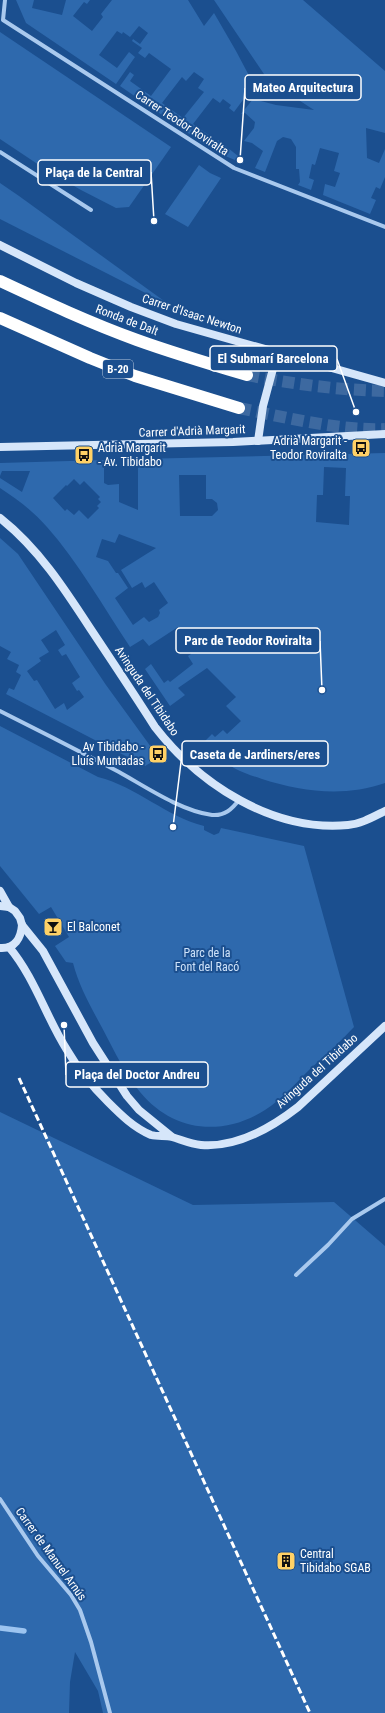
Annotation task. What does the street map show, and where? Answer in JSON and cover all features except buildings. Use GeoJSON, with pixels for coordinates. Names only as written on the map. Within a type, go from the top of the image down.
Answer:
{"type":"FeatureCollection","features":[{"type":"Feature","properties":{"kind":"highway","name":"Ronda de Dalt"},"geometry":{"type":"LineString","coordinates":[[0,281],[77,316],[137,340],[247,375]]}},
{"type":"Feature","properties":{"kind":"highway","name":"B-20"},"geometry":{"type":"LineString","coordinates":[[0,318],[83,355],[135,376],[240,408]]}},
{"type":"Feature","properties":{"kind":"street","name":"Carrer Teodor Roviralta"},"geometry":{"type":"LineString","coordinates":[[5,0],[3,20],[234,168],[385,227]]}},
{"type":"Feature","properties":{"kind":"street"},"geometry":{"type":"LineString","coordinates":[[0,152],[91,210]]}},
{"type":"Feature","properties":{"kind":"street","name":"Carrer d'Isaac Newton"},"geometry":{"type":"LineString","coordinates":[[0,245],[76,283],[131,307],[176,324],[277,354],[385,383]]}},
{"type":"Feature","properties":{"kind":"street"},"geometry":{"type":"LineString","coordinates":[[258,441],[263,406],[277,354]]}},
{"type":"Feature","properties":{"kind":"street","name":"Carrer d'Adrià Margarit"},"geometry":{"type":"LineString","coordinates":[[0,447],[258,441],[385,434]]}},
{"type":"Feature","properties":{"kind":"street","name":"Avinguda del Tibidabo"},"geometry":{"type":"LineString","coordinates":[[0,518],[14,529],[32,548],[63,587],[155,727],[168,743],[192,767],[211,782],[240,800],[283,819],[317,825],[349,825],[366,820],[385,811]]}},
{"type":"Feature","properties":{"kind":"street"},"geometry":{"type":"LineString","coordinates":[[0,711],[84,753],[175,803],[212,815],[225,814],[240,800]]}},
{"type":"Feature","properties":{"kind":"street"},"geometry":{"type":"LineString","coordinates":[[0,891],[9,907],[15,911],[20,918],[22,925],[43,951],[93,1043],[127,1096],[139,1110],[171,1136]]}},
{"type":"Feature","properties":{"kind":"street"},"geometry":{"type":"LineString","coordinates":[[0,906],[9,907]]}},
{"type":"Feature","properties":{"kind":"street"},"geometry":{"type":"LineString","coordinates":[[0,948],[9,947],[20,938],[22,925]]}},
{"type":"Feature","properties":{"kind":"street"},"geometry":{"type":"LineString","coordinates":[[9,947],[22,962],[66,1049],[99,1093],[122,1116],[136,1127],[153,1135],[171,1136]]}},
{"type":"Feature","properties":{"kind":"street","name":"Avinguda del Tibidabo"},"geometry":{"type":"LineString","coordinates":[[171,1136],[185,1142],[202,1145],[220,1144],[238,1140],[267,1128],[283,1119],[298,1107],[385,1026]]}},
{"type":"Feature","properties":{"kind":"street"},"geometry":{"type":"LineString","coordinates":[[296,1276],[352,1219],[385,1199]]}},
{"type":"Feature","properties":{"kind":"street","name":"Carrer de Manuel Arnús"},"geometry":{"type":"LineString","coordinates":[[0,1499],[38,1556],[71,1595],[80,1610],[92,1642],[110,1713]]}},
{"type":"Feature","properties":{"kind":"green space"},"geometry":{"type":"Polygon","coordinates":[[[16,0],[34,0],[32,8],[62,15],[66,0],[90,0],[87,4],[84,2],[73,16],[92,31],[103,17],[101,14],[112,0],[188,0],[204,26],[214,13],[254,85],[234,112],[229,108],[231,105],[223,99],[220,103],[213,98],[193,124],[213,138],[207,146],[120,86],[130,72],[134,75],[130,81],[151,96],[171,69],[149,53],[145,58],[138,53],[142,48],[132,41],[133,39],[140,44],[148,33],[139,26],[130,37],[123,32],[122,34],[117,31],[99,55],[117,68],[129,52],[135,57],[116,84],[26,23],[16,0]],[[194,72],[186,81],[182,77],[162,103],[183,118],[204,92],[198,88],[204,79],[194,72]]]}},
{"type":"Feature","properties":{"kind":"green space"},"geometry":{"type":"Polygon","coordinates":[[[214,0],[303,0],[385,71],[385,133],[366,128],[367,158],[379,163],[385,149],[385,177],[380,189],[376,187],[371,198],[376,200],[370,214],[323,195],[325,184],[335,187],[340,173],[334,171],[339,153],[320,148],[315,165],[312,164],[309,178],[314,180],[311,190],[298,185],[300,182],[299,169],[296,169],[296,147],[291,139],[283,137],[277,141],[265,172],[255,168],[263,151],[252,143],[244,141],[254,128],[255,122],[245,113],[241,114],[253,99],[276,105],[314,110],[268,80],[214,0]]]}},
{"type":"Feature","properties":{"kind":"green space"},"geometry":{"type":"Polygon","coordinates":[[[0,32],[171,147],[129,207],[116,208],[81,190],[48,171],[0,139],[0,32]]]}},
{"type":"Feature","properties":{"kind":"green space"},"geometry":{"type":"Polygon","coordinates":[[[218,140],[238,156],[235,160],[218,153],[211,148],[218,140]]]}},
{"type":"Feature","properties":{"kind":"green space"},"geometry":{"type":"Polygon","coordinates":[[[199,165],[210,173],[221,178],[188,227],[165,214],[199,165]]]}},
{"type":"Feature","properties":{"kind":"green space"},"geometry":{"type":"Polygon","coordinates":[[[0,183],[19,196],[171,306],[0,219],[0,183]]]}},
{"type":"Feature","properties":{"kind":"green space"},"geometry":{"type":"Polygon","coordinates":[[[385,453],[385,783],[355,790],[339,791],[308,790],[292,787],[248,774],[234,768],[202,744],[212,734],[215,737],[223,730],[227,734],[241,721],[226,706],[236,697],[207,668],[178,688],[185,695],[170,706],[145,669],[151,664],[164,683],[168,680],[170,682],[193,664],[188,656],[191,654],[192,647],[178,627],[149,646],[143,639],[130,647],[80,570],[42,521],[19,501],[0,488],[0,478],[22,492],[30,471],[2,471],[0,476],[0,463],[104,460],[104,483],[108,485],[119,484],[119,502],[138,510],[138,459],[385,453]],[[324,467],[323,495],[317,495],[316,522],[349,525],[350,496],[345,496],[346,468],[324,467]],[[179,475],[180,516],[212,516],[218,510],[217,503],[212,499],[206,499],[206,475],[179,475]],[[74,479],[67,486],[66,485],[53,498],[65,511],[67,509],[74,515],[79,510],[88,519],[99,508],[97,506],[101,502],[98,499],[100,497],[84,481],[80,485],[74,479]],[[119,534],[115,543],[102,539],[96,557],[108,561],[128,588],[115,598],[133,625],[144,617],[149,622],[158,617],[160,613],[159,610],[168,603],[154,582],[145,588],[142,582],[132,588],[121,570],[156,548],[119,534]]]}},
{"type":"Feature","properties":{"kind":"green space"},"geometry":{"type":"Polygon","coordinates":[[[0,538],[18,554],[106,685],[159,758],[145,766],[6,694],[9,688],[14,690],[21,675],[16,672],[19,665],[7,659],[11,652],[0,646],[0,538]],[[56,630],[41,640],[49,652],[39,658],[41,661],[27,671],[34,681],[37,680],[55,709],[64,703],[67,710],[84,697],[79,690],[77,691],[72,683],[80,677],[66,654],[62,656],[58,650],[65,645],[56,630]]]}},
{"type":"Feature","properties":{"kind":"green space","name":"Parc de la Font del Racó"},"geometry":{"type":"Polygon","coordinates":[[[0,726],[98,777],[126,788],[177,816],[204,826],[204,830],[214,835],[219,833],[221,828],[304,846],[354,1027],[289,1091],[271,1106],[249,1119],[232,1124],[215,1127],[199,1126],[183,1122],[167,1115],[153,1105],[140,1092],[127,1074],[89,1004],[73,963],[66,962],[55,946],[69,937],[51,907],[39,914],[0,866],[0,726]]]}},
{"type":"Feature","properties":{"kind":"green space"},"geometry":{"type":"Polygon","coordinates":[[[0,1112],[193,1205],[334,1202],[385,1246],[385,1713],[103,1713],[98,1691],[75,1652],[70,1682],[69,1713],[0,1713],[0,1112]]]}},
{"type":"Feature","properties":{"kind":"waterway"},"geometry":{"type":"LineString","coordinates":[[0,1628],[24,1631]]}},
{"type":"Feature","properties":{"kind":"tunnel"},"geometry":{"type":"LineString","coordinates":[[247,375],[316,386],[385,391]]}},
{"type":"Feature","properties":{"kind":"tunnel"},"geometry":{"type":"LineString","coordinates":[[239,408],[331,426],[385,429]]}},
{"type":"Feature","properties":{"kind":"railway"},"geometry":{"type":"LineString","coordinates":[[19,1078],[310,1713]]}},
{"type":"Feature","properties":{"kind":"place","name":"Mateo Arquitectura"},"geometry":{"type":"Point","coordinates":[240,160]}},
{"type":"Feature","properties":{"kind":"place","name":"Plaça de la Central"},"geometry":{"type":"Point","coordinates":[154,221]}},
{"type":"Feature","properties":{"kind":"place","name":"El Submarí Barcelona"},"geometry":{"type":"Point","coordinates":[356,412]}},
{"type":"Feature","properties":{"kind":"place","name":"Adrià Margarit - Teodor Roviralta"},"geometry":{"type":"Point","coordinates":[361,448]}},
{"type":"Feature","properties":{"kind":"place","name":"Adrià Margarit - Av. Tibidabo"},"geometry":{"type":"Point","coordinates":[84,455]}},
{"type":"Feature","properties":{"kind":"place","name":"Parc de Teodor Roviralta"},"geometry":{"type":"Point","coordinates":[322,690]}},
{"type":"Feature","properties":{"kind":"place","name":"Av Tibidabo - Lluís Muntadas"},"geometry":{"type":"Point","coordinates":[158,754]}},
{"type":"Feature","properties":{"kind":"place","name":"Caseta de Jardiners/eres"},"geometry":{"type":"Point","coordinates":[173,827]}},
{"type":"Feature","properties":{"kind":"place","name":"El Balconet"},"geometry":{"type":"Point","coordinates":[53,927]}},
{"type":"Feature","properties":{"kind":"place","name":"Plaça del Doctor Andreu"},"geometry":{"type":"Point","coordinates":[64,1025]}},
{"type":"Feature","properties":{"kind":"place","name":"Central Tibidabo SGAB"},"geometry":{"type":"Point","coordinates":[286,1561]}}]}
